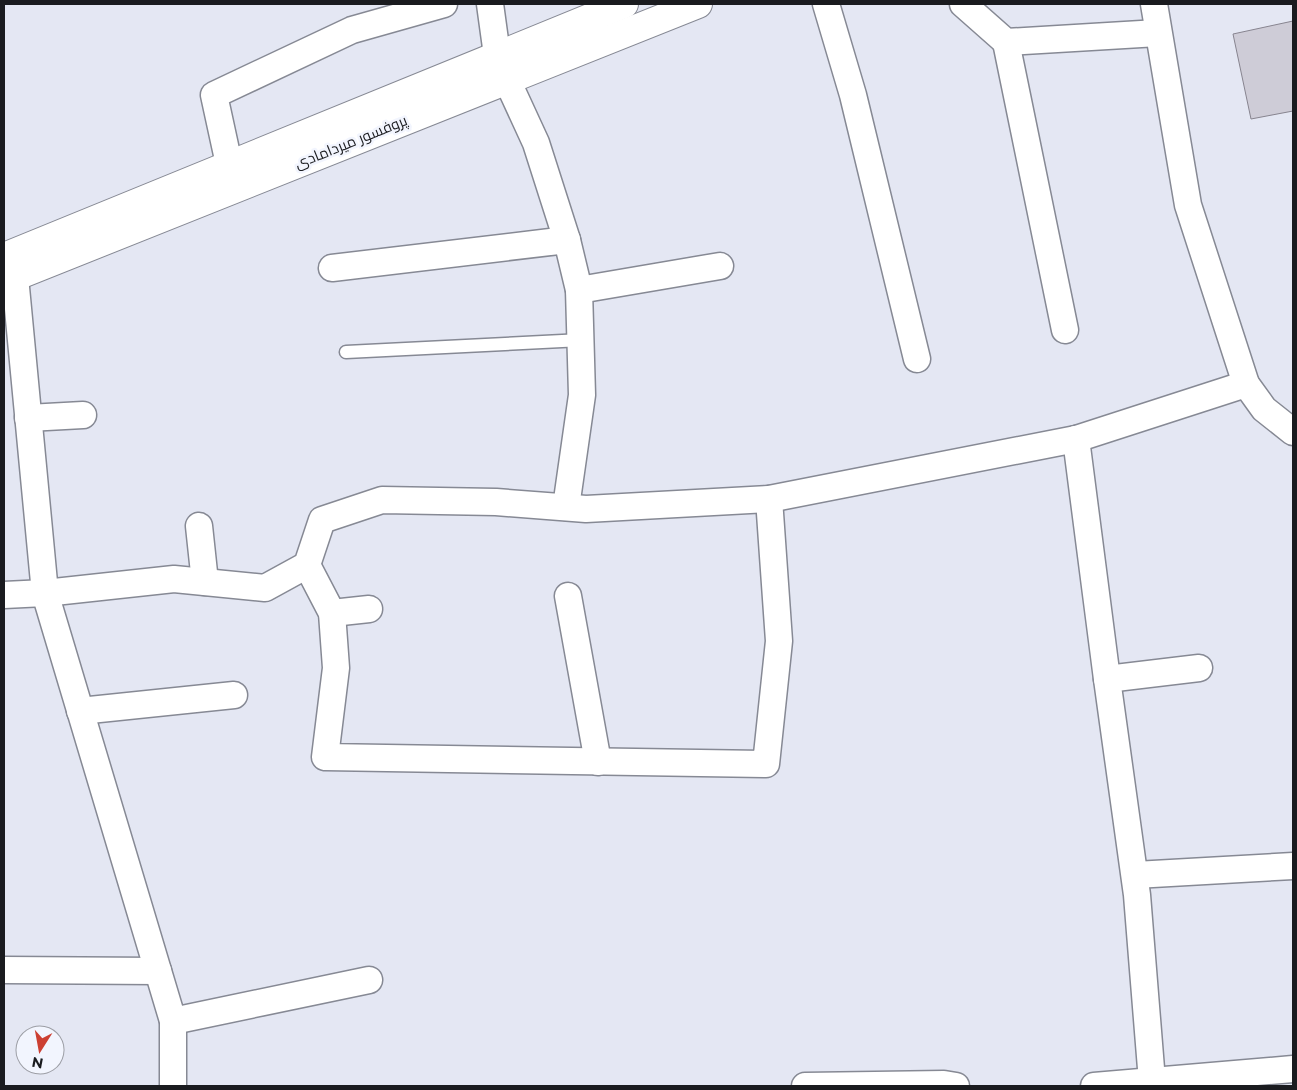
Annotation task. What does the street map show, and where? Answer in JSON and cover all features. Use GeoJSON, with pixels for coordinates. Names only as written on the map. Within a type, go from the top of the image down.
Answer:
{"type":"FeatureCollection","features":[{"type":"Feature","properties":{"kind":"main road","name":"پروفسور میردامادی"},"geometry":{"type":"LineString","coordinates":[[7,272],[229,164],[624,4]]}},
{"type":"Feature","properties":{"kind":"main road","name":"پروفسور میردامادی"},"geometry":{"type":"LineString","coordinates":[[7,272],[508,80],[698,4]]}},
{"type":"Feature","properties":{"kind":"street"},"geometry":{"type":"LineString","coordinates":[[229,164],[214,95],[352,30],[444,4]]}},
{"type":"Feature","properties":{"kind":"street"},"geometry":{"type":"LineString","coordinates":[[490,4],[497,55]]}},
{"type":"Feature","properties":{"kind":"street"},"geometry":{"type":"LineString","coordinates":[[826,4],[853,95],[917,359]]}},
{"type":"Feature","properties":{"kind":"street"},"geometry":{"type":"LineString","coordinates":[[963,4],[1006,42],[1064,330]]}},
{"type":"Feature","properties":{"kind":"street"},"geometry":{"type":"LineString","coordinates":[[1154,4],[1188,205],[1246,384],[1264,409],[1293,432]]}},
{"type":"Feature","properties":{"kind":"street"},"geometry":{"type":"LineString","coordinates":[[1006,42],[1158,33]]}},
{"type":"Feature","properties":{"kind":"street"},"geometry":{"type":"LineString","coordinates":[[508,80],[536,143],[566,240],[579,290],[582,340],[582,395],[566,508]]}},
{"type":"Feature","properties":{"kind":"street"},"geometry":{"type":"LineString","coordinates":[[332,268],[566,240]]}},
{"type":"Feature","properties":{"kind":"street"},"geometry":{"type":"LineString","coordinates":[[579,290],[720,266]]}},
{"type":"Feature","properties":{"kind":"street"},"geometry":{"type":"LineString","coordinates":[[7,272],[28,418],[45,593],[173,1021],[173,1086]]}},
{"type":"Feature","properties":{"kind":"street"},"geometry":{"type":"LineString","coordinates":[[4,595],[45,593],[174,579],[265,588],[307,565],[322,520],[382,500],[496,502],[586,509],[769,500],[1076,439],[1246,384]]}},
{"type":"Feature","properties":{"kind":"street"},"geometry":{"type":"LineString","coordinates":[[28,418],[83,415]]}},
{"type":"Feature","properties":{"kind":"street"},"geometry":{"type":"LineString","coordinates":[[1076,439],[1163,1082]]}},
{"type":"Feature","properties":{"kind":"street"},"geometry":{"type":"LineString","coordinates":[[307,565],[332,613],[336,668],[325,757],[766,764],[779,641],[769,500]]}},
{"type":"Feature","properties":{"kind":"street"},"geometry":{"type":"LineString","coordinates":[[199,526],[205,582]]}},
{"type":"Feature","properties":{"kind":"street"},"geometry":{"type":"LineString","coordinates":[[568,596],[598,762]]}},
{"type":"Feature","properties":{"kind":"street"},"geometry":{"type":"LineString","coordinates":[[332,613],[369,609]]}},
{"type":"Feature","properties":{"kind":"street"},"geometry":{"type":"LineString","coordinates":[[1107,679],[1199,668]]}},
{"type":"Feature","properties":{"kind":"street"},"geometry":{"type":"LineString","coordinates":[[80,711],[234,695]]}},
{"type":"Feature","properties":{"kind":"street"},"geometry":{"type":"LineString","coordinates":[[1134,875],[1293,866]]}},
{"type":"Feature","properties":{"kind":"street"},"geometry":{"type":"LineString","coordinates":[[4,970],[158,971]]}},
{"type":"Feature","properties":{"kind":"street"},"geometry":{"type":"LineString","coordinates":[[173,1021],[369,980]]}},
{"type":"Feature","properties":{"kind":"street"},"geometry":{"type":"LineString","coordinates":[[1094,1086],[1237,1080],[1293,1069]]}},
{"type":"Feature","properties":{"kind":"street"},"geometry":{"type":"LineString","coordinates":[[816,1086],[944,1084],[956,1086]]}},
{"type":"Feature","properties":{"kind":"lane"},"geometry":{"type":"LineString","coordinates":[[346,352],[582,340]]}},
{"type":"Feature","properties":{"kind":"building"},"geometry":{"type":"Polygon","coordinates":[[[1293,21],[1293,111],[1251,119],[1233,34],[1293,21]]]}}]}
